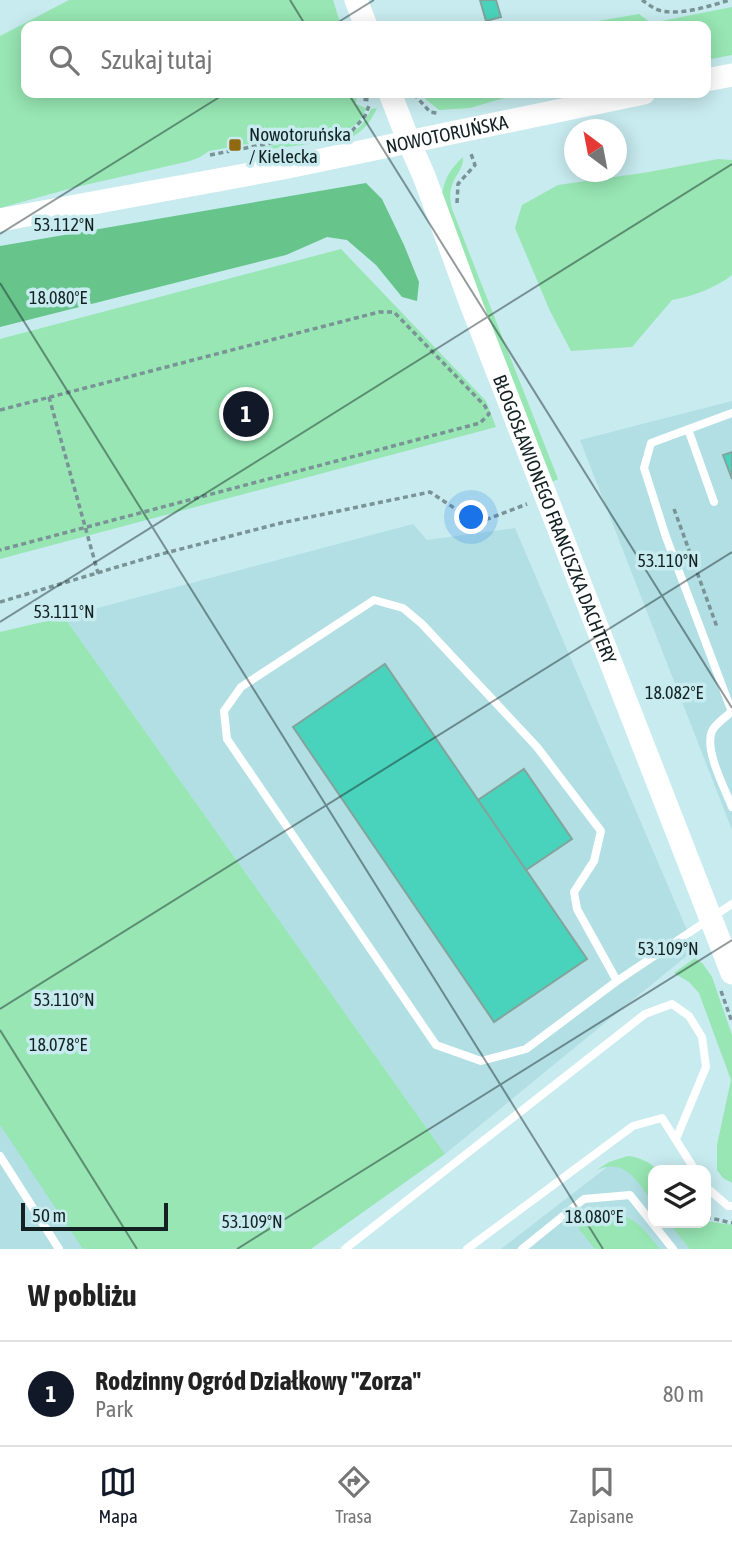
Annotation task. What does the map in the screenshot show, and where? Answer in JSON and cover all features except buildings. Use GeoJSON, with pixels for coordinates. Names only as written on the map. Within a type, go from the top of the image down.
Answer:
{"type":"FeatureCollection","features":[{"type":"Feature","properties":{"kind":"street"},"geometry":{"type":"LineString","coordinates":[[356,0],[364,21]]}},
{"type":"Feature","properties":{"kind":"street"},"geometry":{"type":"LineString","coordinates":[[711,79],[732,75]]}},
{"type":"Feature","properties":{"kind":"street","name":"BŁOGOSŁAWIONEGO FRANCISZKA DACHTERY"},"geometry":{"type":"LineString","coordinates":[[379,98],[409,142],[424,176],[471,304],[711,918],[726,981]]}},
{"type":"Feature","properties":{"kind":"street","name":"NOWOTORUŃSKA"},"geometry":{"type":"LineString","coordinates":[[0,220],[283,168],[620,98]]}},
{"type":"Feature","properties":{"kind":"lane"},"geometry":{"type":"LineString","coordinates":[[732,413],[651,443],[644,468],[666,537],[732,712],[712,730],[710,743],[713,760],[732,807]]}},
{"type":"Feature","properties":{"kind":"lane"},"geometry":{"type":"LineString","coordinates":[[688,429],[714,502]]}},
{"type":"Feature","properties":{"kind":"lane"},"geometry":{"type":"LineString","coordinates":[[617,981],[577,909],[573,892],[594,861],[601,831],[537,747],[422,624],[403,608],[374,600],[242,687],[224,711],[227,739],[436,1045],[481,1061],[527,1049],[617,981],[732,904]]}},
{"type":"Feature","properties":{"kind":"lane"},"geometry":{"type":"LineString","coordinates":[[345,1249],[645,1014],[672,1004],[689,1016],[702,1037],[706,1067],[676,1139]]}},
{"type":"Feature","properties":{"kind":"lane"},"geometry":{"type":"LineString","coordinates":[[467,1249],[633,1126],[662,1118],[692,1165]]}},
{"type":"Feature","properties":{"kind":"lane"},"geometry":{"type":"LineString","coordinates":[[0,1156],[59,1249]]}},
{"type":"Feature","properties":{"kind":"lane"},"geometry":{"type":"LineString","coordinates":[[711,1191],[728,1206],[732,1206]]}},
{"type":"Feature","properties":{"kind":"lane"},"geometry":{"type":"LineString","coordinates":[[522,1249],[584,1199],[630,1195],[673,1249]]}},
{"type":"Feature","properties":{"kind":"path"},"geometry":{"type":"LineString","coordinates":[[642,0],[659,11],[676,12],[730,0]]}},
{"type":"Feature","properties":{"kind":"path"},"geometry":{"type":"LineString","coordinates":[[349,134],[377,98]]}},
{"type":"Feature","properties":{"kind":"path"},"geometry":{"type":"LineString","coordinates":[[418,98],[430,111],[440,114]]}},
{"type":"Feature","properties":{"kind":"path"},"geometry":{"type":"LineString","coordinates":[[457,209],[458,184],[475,165],[464,131]]}},
{"type":"Feature","properties":{"kind":"path"},"geometry":{"type":"LineString","coordinates":[[210,155],[312,135],[336,137]]}},
{"type":"Feature","properties":{"kind":"path"},"geometry":{"type":"LineString","coordinates":[[0,410],[379,312],[394,312],[485,406],[489,414],[480,423],[0,550]]}},
{"type":"Feature","properties":{"kind":"path"},"geometry":{"type":"LineString","coordinates":[[49,397],[98,573]]}},
{"type":"Feature","properties":{"kind":"path"},"geometry":{"type":"LineString","coordinates":[[0,602],[154,556],[281,523],[430,492],[477,523],[529,503]]}},
{"type":"Feature","properties":{"kind":"path"},"geometry":{"type":"LineString","coordinates":[[674,509],[718,631]]}},
{"type":"Feature","properties":{"kind":"path"},"geometry":{"type":"LineString","coordinates":[[726,981],[732,1022]]}},
{"type":"Feature","properties":{"kind":"path"},"geometry":{"type":"LineString","coordinates":[[711,1218],[732,1223]]}},
{"type":"Feature","properties":{"kind":"shaded area"},"geometry":{"type":"Polygon","coordinates":[[[732,401],[732,830],[580,440],[732,401]]]}},
{"type":"Feature","properties":{"kind":"shaded area"},"geometry":{"type":"Polygon","coordinates":[[[413,524],[427,540],[515,528],[695,949],[445,1154],[64,617],[413,524]]]}},
{"type":"Feature","properties":{"kind":"shaded area"},"geometry":{"type":"Polygon","coordinates":[[[0,1123],[84,1249],[0,1249],[0,1123]]]}},
{"type":"Feature","properties":{"kind":"shaded area"},"geometry":{"type":"Polygon","coordinates":[[[615,1161],[648,1169],[648,1228],[706,1228],[732,1243],[732,1249],[501,1249],[615,1161]]]}},
{"type":"Feature","properties":{"kind":"green space"},"geometry":{"type":"Polygon","coordinates":[[[69,0],[333,0],[339,21],[29,21],[69,0]]]}},
{"type":"Feature","properties":{"kind":"green space"},"geometry":{"type":"Polygon","coordinates":[[[732,7],[732,55],[711,59],[711,21],[661,21],[732,7]]]}},
{"type":"Feature","properties":{"kind":"green space"},"geometry":{"type":"Polygon","coordinates":[[[639,14],[648,21],[598,21],[639,14]]]}},
{"type":"Feature","properties":{"kind":"green space"},"geometry":{"type":"Polygon","coordinates":[[[21,25],[21,98],[357,98],[356,104],[366,108],[358,122],[346,130],[314,132],[209,151],[190,161],[72,188],[0,208],[0,36],[21,25]]]}},
{"type":"Feature","properties":{"kind":"green space"},"geometry":{"type":"Polygon","coordinates":[[[424,98],[504,98],[470,108],[439,110],[424,98]]]}},
{"type":"Feature","properties":{"kind":"green space"},"geometry":{"type":"Polygon","coordinates":[[[377,108],[366,127],[348,139],[263,150],[262,147],[306,138],[329,139],[349,135],[364,122],[371,109],[377,108]]]}},
{"type":"Feature","properties":{"kind":"green space"},"geometry":{"type":"Polygon","coordinates":[[[463,157],[461,168],[451,188],[452,209],[558,479],[552,482],[442,198],[448,175],[463,157]]]}},
{"type":"Feature","properties":{"kind":"green space"},"geometry":{"type":"Polygon","coordinates":[[[718,159],[732,160],[732,275],[704,291],[672,300],[632,347],[571,351],[550,311],[515,228],[522,205],[558,185],[627,182],[627,175],[718,159]]]}},
{"type":"Feature","properties":{"kind":"green space"},"geometry":{"type":"Polygon","coordinates":[[[366,183],[382,199],[404,245],[419,282],[417,301],[402,297],[376,265],[347,240],[327,237],[286,255],[0,327],[0,246],[366,183]]]}},
{"type":"Feature","properties":{"kind":"green space"},"geometry":{"type":"Polygon","coordinates":[[[341,249],[486,401],[496,427],[0,559],[0,339],[341,249]]]}},
{"type":"Feature","properties":{"kind":"green space"},"geometry":{"type":"Polygon","coordinates":[[[64,617],[445,1154],[311,1249],[83,1249],[0,1125],[0,632],[64,617]]]}},
{"type":"Feature","properties":{"kind":"green space"},"geometry":{"type":"Polygon","coordinates":[[[695,958],[712,977],[732,1035],[732,1183],[723,1178],[717,1170],[717,1145],[731,1080],[699,993],[689,982],[674,973],[695,958]]]}},
{"type":"Feature","properties":{"kind":"green space"},"geometry":{"type":"Polygon","coordinates":[[[628,1156],[644,1160],[651,1165],[648,1165],[648,1196],[624,1169],[607,1167],[597,1170],[609,1162],[628,1156]]]}},
{"type":"Feature","properties":{"kind":"green space"},"geometry":{"type":"Polygon","coordinates":[[[597,1212],[619,1215],[634,1221],[660,1249],[595,1249],[579,1229],[585,1218],[597,1212]]]}},
{"type":"Feature","properties":{"kind":"green space"},"geometry":{"type":"Polygon","coordinates":[[[711,1222],[732,1225],[732,1249],[690,1249],[673,1228],[711,1228],[711,1222]]]}},
{"type":"Feature","properties":{"kind":"place","name":"Nowotoruńska / Kielecka"},"geometry":{"type":"Point","coordinates":[235,145]}},
{"type":"Feature","properties":{"kind":"place","name":"Rodzinny Ogród Działkowy \"Zorza\""},"geometry":{"type":"Point","coordinates":[246,414]}}]}
